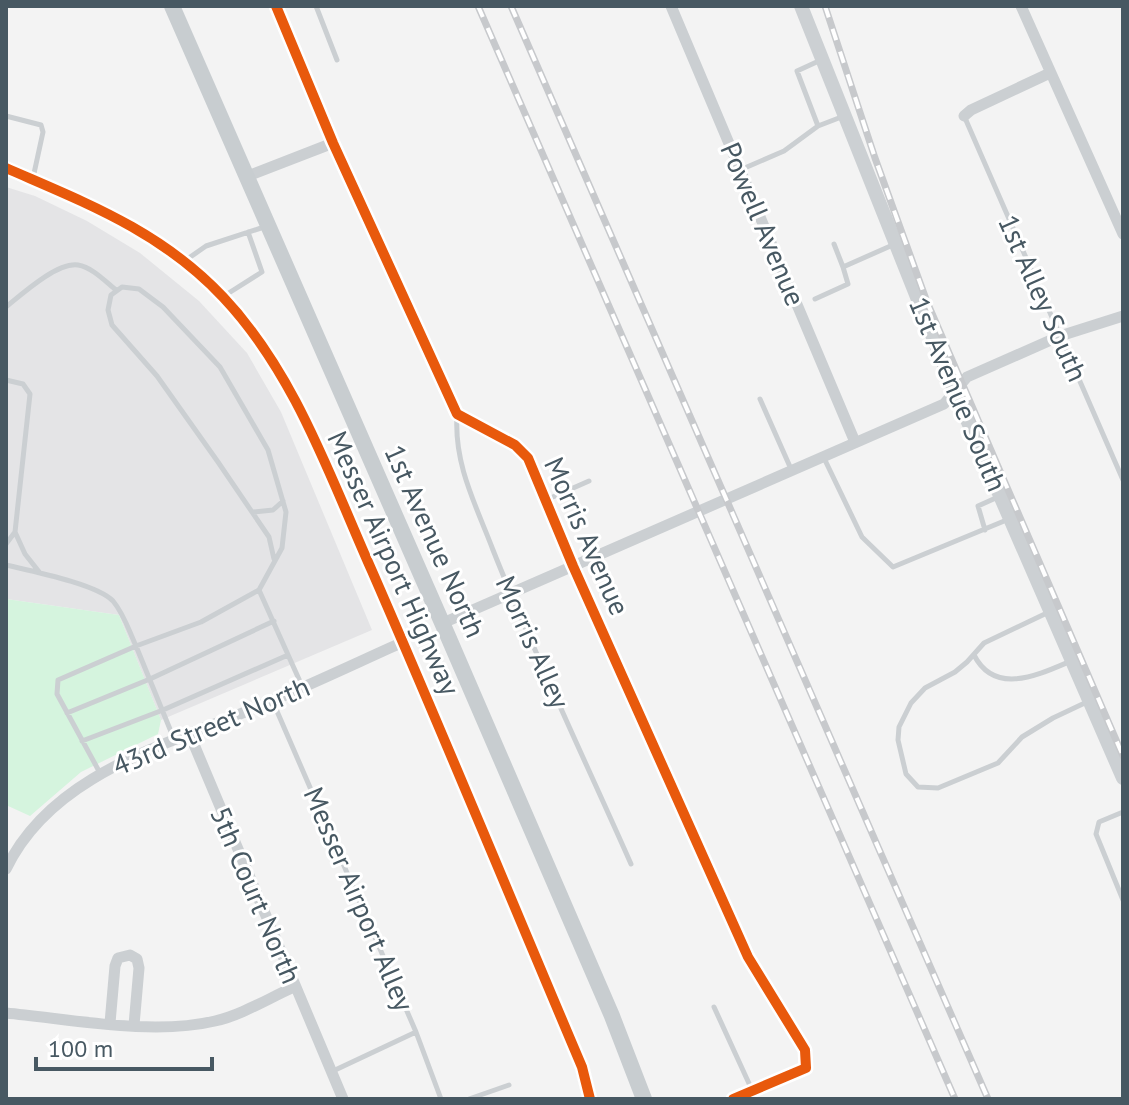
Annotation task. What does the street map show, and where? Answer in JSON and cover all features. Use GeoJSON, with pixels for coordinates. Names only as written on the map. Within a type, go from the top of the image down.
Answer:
{"type":"FeatureCollection","features":[{"type":"Feature","properties":{"kind":"main road","name":"1st Avenue North"},"geometry":{"type":"LineString","coordinates":[[172,6],[443,623],[612,1016],[644,1099]]}},
{"type":"Feature","properties":{"kind":"main road","name":"1st Avenue South"},"geometry":{"type":"LineString","coordinates":[[801,6],[954,390],[1123,778]]}},
{"type":"Feature","properties":{"kind":"main road","name":"Messer Airport Highway"},"geometry":{"type":"LineString","coordinates":[[6,168],[155,238],[223,297],[265,348],[294,396],[403,642],[582,1067],[590,1099]]}},
{"type":"Feature","properties":{"kind":"street"},"geometry":{"type":"LineString","coordinates":[[276,6],[333,143],[457,414]]}},
{"type":"Feature","properties":{"kind":"street","name":"Powell Avenue"},"geometry":{"type":"LineString","coordinates":[[671,6],[855,442]]}},
{"type":"Feature","properties":{"kind":"street"},"geometry":{"type":"LineString","coordinates":[[1021,6],[1123,234]]}},
{"type":"Feature","properties":{"kind":"street"},"geometry":{"type":"LineString","coordinates":[[964,116],[1050,73]]}},
{"type":"Feature","properties":{"kind":"street"},"geometry":{"type":"LineString","coordinates":[[248,176],[333,143]]}},
{"type":"Feature","properties":{"kind":"street"},"geometry":{"type":"LineString","coordinates":[[443,623],[944,404],[967,377],[1060,336],[1123,316]]}},
{"type":"Feature","properties":{"kind":"street","name":"Morris Avenue"},"geometry":{"type":"LineString","coordinates":[[457,414],[515,445],[528,458],[748,957],[805,1050],[806,1068],[752,1091]]}},
{"type":"Feature","properties":{"kind":"street","name":"43rd Street North"},"geometry":{"type":"LineString","coordinates":[[6,869],[13,855],[54,804],[116,764],[273,701],[403,642]]}},
{"type":"Feature","properties":{"kind":"street","name":"5th Court North"},"geometry":{"type":"LineString","coordinates":[[190,735],[343,1099]]}},
{"type":"Feature","properties":{"kind":"street"},"geometry":{"type":"LineString","coordinates":[[110,1023],[115,966],[118,958],[130,955],[137,959],[139,968],[134,1025]]}},
{"type":"Feature","properties":{"kind":"street"},"geometry":{"type":"LineString","coordinates":[[6,1013],[179,1026],[218,1021],[294,987]]}},
{"type":"Feature","properties":{"kind":"street"},"geometry":{"type":"LineString","coordinates":[[733,1099],[752,1091]]}},
{"type":"Feature","properties":{"kind":"lane"},"geometry":{"type":"LineString","coordinates":[[316,6],[337,60]]}},
{"type":"Feature","properties":{"kind":"lane"},"geometry":{"type":"LineString","coordinates":[[818,126],[797,71],[822,59]]}},
{"type":"Feature","properties":{"kind":"lane"},"geometry":{"type":"LineString","coordinates":[[6,116],[41,125],[43,132],[33,180]]}},
{"type":"Feature","properties":{"kind":"lane"},"geometry":{"type":"LineString","coordinates":[[740,170],[784,151],[818,126],[844,116]]}},
{"type":"Feature","properties":{"kind":"lane","name":"1st Alley South"},"geometry":{"type":"LineString","coordinates":[[964,116],[1123,480]]}},
{"type":"Feature","properties":{"kind":"lane"},"geometry":{"type":"LineString","coordinates":[[185,261],[206,246],[269,225]]}},
{"type":"Feature","properties":{"kind":"lane"},"geometry":{"type":"LineString","coordinates":[[223,297],[262,272],[248,232]]}},
{"type":"Feature","properties":{"kind":"lane"},"geometry":{"type":"LineString","coordinates":[[815,299],[848,284],[834,244]]}},
{"type":"Feature","properties":{"kind":"lane"},"geometry":{"type":"LineString","coordinates":[[843,267],[896,244]]}},
{"type":"Feature","properties":{"kind":"lane"},"geometry":{"type":"LineString","coordinates":[[6,307],[52,274],[76,265],[86,268],[116,290]]}},
{"type":"Feature","properties":{"kind":"lane"},"geometry":{"type":"LineString","coordinates":[[100,774],[57,694],[58,680],[201,622],[259,590],[282,548],[286,512],[268,450],[220,367],[163,307],[139,289],[122,287],[116,290],[111,295],[108,310],[112,325],[157,376],[253,512],[269,537],[274,559]]}},
{"type":"Feature","properties":{"kind":"lane"},"geometry":{"type":"LineString","coordinates":[[6,380],[23,384],[30,394],[15,532],[25,554],[40,574]]}},
{"type":"Feature","properties":{"kind":"lane"},"geometry":{"type":"LineString","coordinates":[[760,399],[792,470]]}},
{"type":"Feature","properties":{"kind":"lane","name":"Morris Alley"},"geometry":{"type":"LineString","coordinates":[[457,414],[455,442],[460,465],[510,593],[631,864]]}},
{"type":"Feature","properties":{"kind":"lane"},"geometry":{"type":"LineString","coordinates":[[823,456],[862,537],[893,567],[1010,519]]}},
{"type":"Feature","properties":{"kind":"lane"},"geometry":{"type":"LineString","coordinates":[[546,500],[589,481]]}},
{"type":"Feature","properties":{"kind":"lane"},"geometry":{"type":"LineString","coordinates":[[985,530],[978,506],[1000,496]]}},
{"type":"Feature","properties":{"kind":"lane"},"geometry":{"type":"LineString","coordinates":[[253,512],[273,510],[283,501]]}},
{"type":"Feature","properties":{"kind":"lane"},"geometry":{"type":"LineString","coordinates":[[6,544],[15,532]]}},
{"type":"Feature","properties":{"kind":"lane"},"geometry":{"type":"LineString","coordinates":[[6,565],[95,591],[111,599],[123,616],[175,741]]}},
{"type":"Feature","properties":{"kind":"lane"},"geometry":{"type":"LineString","coordinates":[[259,590],[302,687]]}},
{"type":"Feature","properties":{"kind":"lane"},"geometry":{"type":"LineString","coordinates":[[1050,612],[984,643],[955,672],[925,688],[904,715],[898,740],[906,774],[918,787],[938,788],[998,763],[1022,737],[1089,701]]}},
{"type":"Feature","properties":{"kind":"lane"},"geometry":{"type":"LineString","coordinates":[[67,713],[150,679],[274,621]]}},
{"type":"Feature","properties":{"kind":"lane"},"geometry":{"type":"LineString","coordinates":[[82,741],[163,710],[288,655]]}},
{"type":"Feature","properties":{"kind":"lane"},"geometry":{"type":"LineString","coordinates":[[974,655],[986,673],[1004,678],[1028,677],[1071,660]]}},
{"type":"Feature","properties":{"kind":"lane","name":"Messer Airport Alley"},"geometry":{"type":"LineString","coordinates":[[273,701],[416,1032],[441,1099]]}},
{"type":"Feature","properties":{"kind":"lane"},"geometry":{"type":"LineString","coordinates":[[1123,812],[1099,822],[1096,834],[1123,900]]}},
{"type":"Feature","properties":{"kind":"lane"},"geometry":{"type":"LineString","coordinates":[[1113,875],[1123,871]]}},
{"type":"Feature","properties":{"kind":"lane"},"geometry":{"type":"LineString","coordinates":[[714,1007],[752,1091]]}},
{"type":"Feature","properties":{"kind":"lane"},"geometry":{"type":"LineString","coordinates":[[333,1071],[416,1032]]}},
{"type":"Feature","properties":{"kind":"lane"},"geometry":{"type":"LineString","coordinates":[[469,1099],[509,1085]]}},
{"type":"Feature","properties":{"kind":"shaded area"},"geometry":{"type":"Polygon","coordinates":[[[6,187],[35,196],[87,221],[140,253],[199,301],[247,353],[281,412],[372,630],[161,720],[119,615],[6,599],[6,187]]]}},
{"type":"Feature","properties":{"kind":"green space"},"geometry":{"type":"Polygon","coordinates":[[[6,599],[119,615],[161,720],[158,734],[81,772],[30,816],[6,805],[6,599]]]}},
{"type":"Feature","properties":{"kind":"railway"},"geometry":{"type":"LineString","coordinates":[[478,6],[955,1099]]}},
{"type":"Feature","properties":{"kind":"railway"},"geometry":{"type":"LineString","coordinates":[[511,6],[988,1099]]}},
{"type":"Feature","properties":{"kind":"railway"},"geometry":{"type":"LineString","coordinates":[[825,6],[927,302],[1123,756]]}},
{"type":"Feature","properties":{"kind":"cycle path"},"geometry":{"type":"LineString","coordinates":[[276,6],[333,143],[457,414],[515,445],[528,458],[748,957],[805,1050],[806,1068],[733,1099]]}},
{"type":"Feature","properties":{"kind":"cycle path"},"geometry":{"type":"LineString","coordinates":[[6,168],[121,221],[174,254],[223,297],[271,359],[309,427],[399,633],[582,1067],[590,1099]]}}]}
